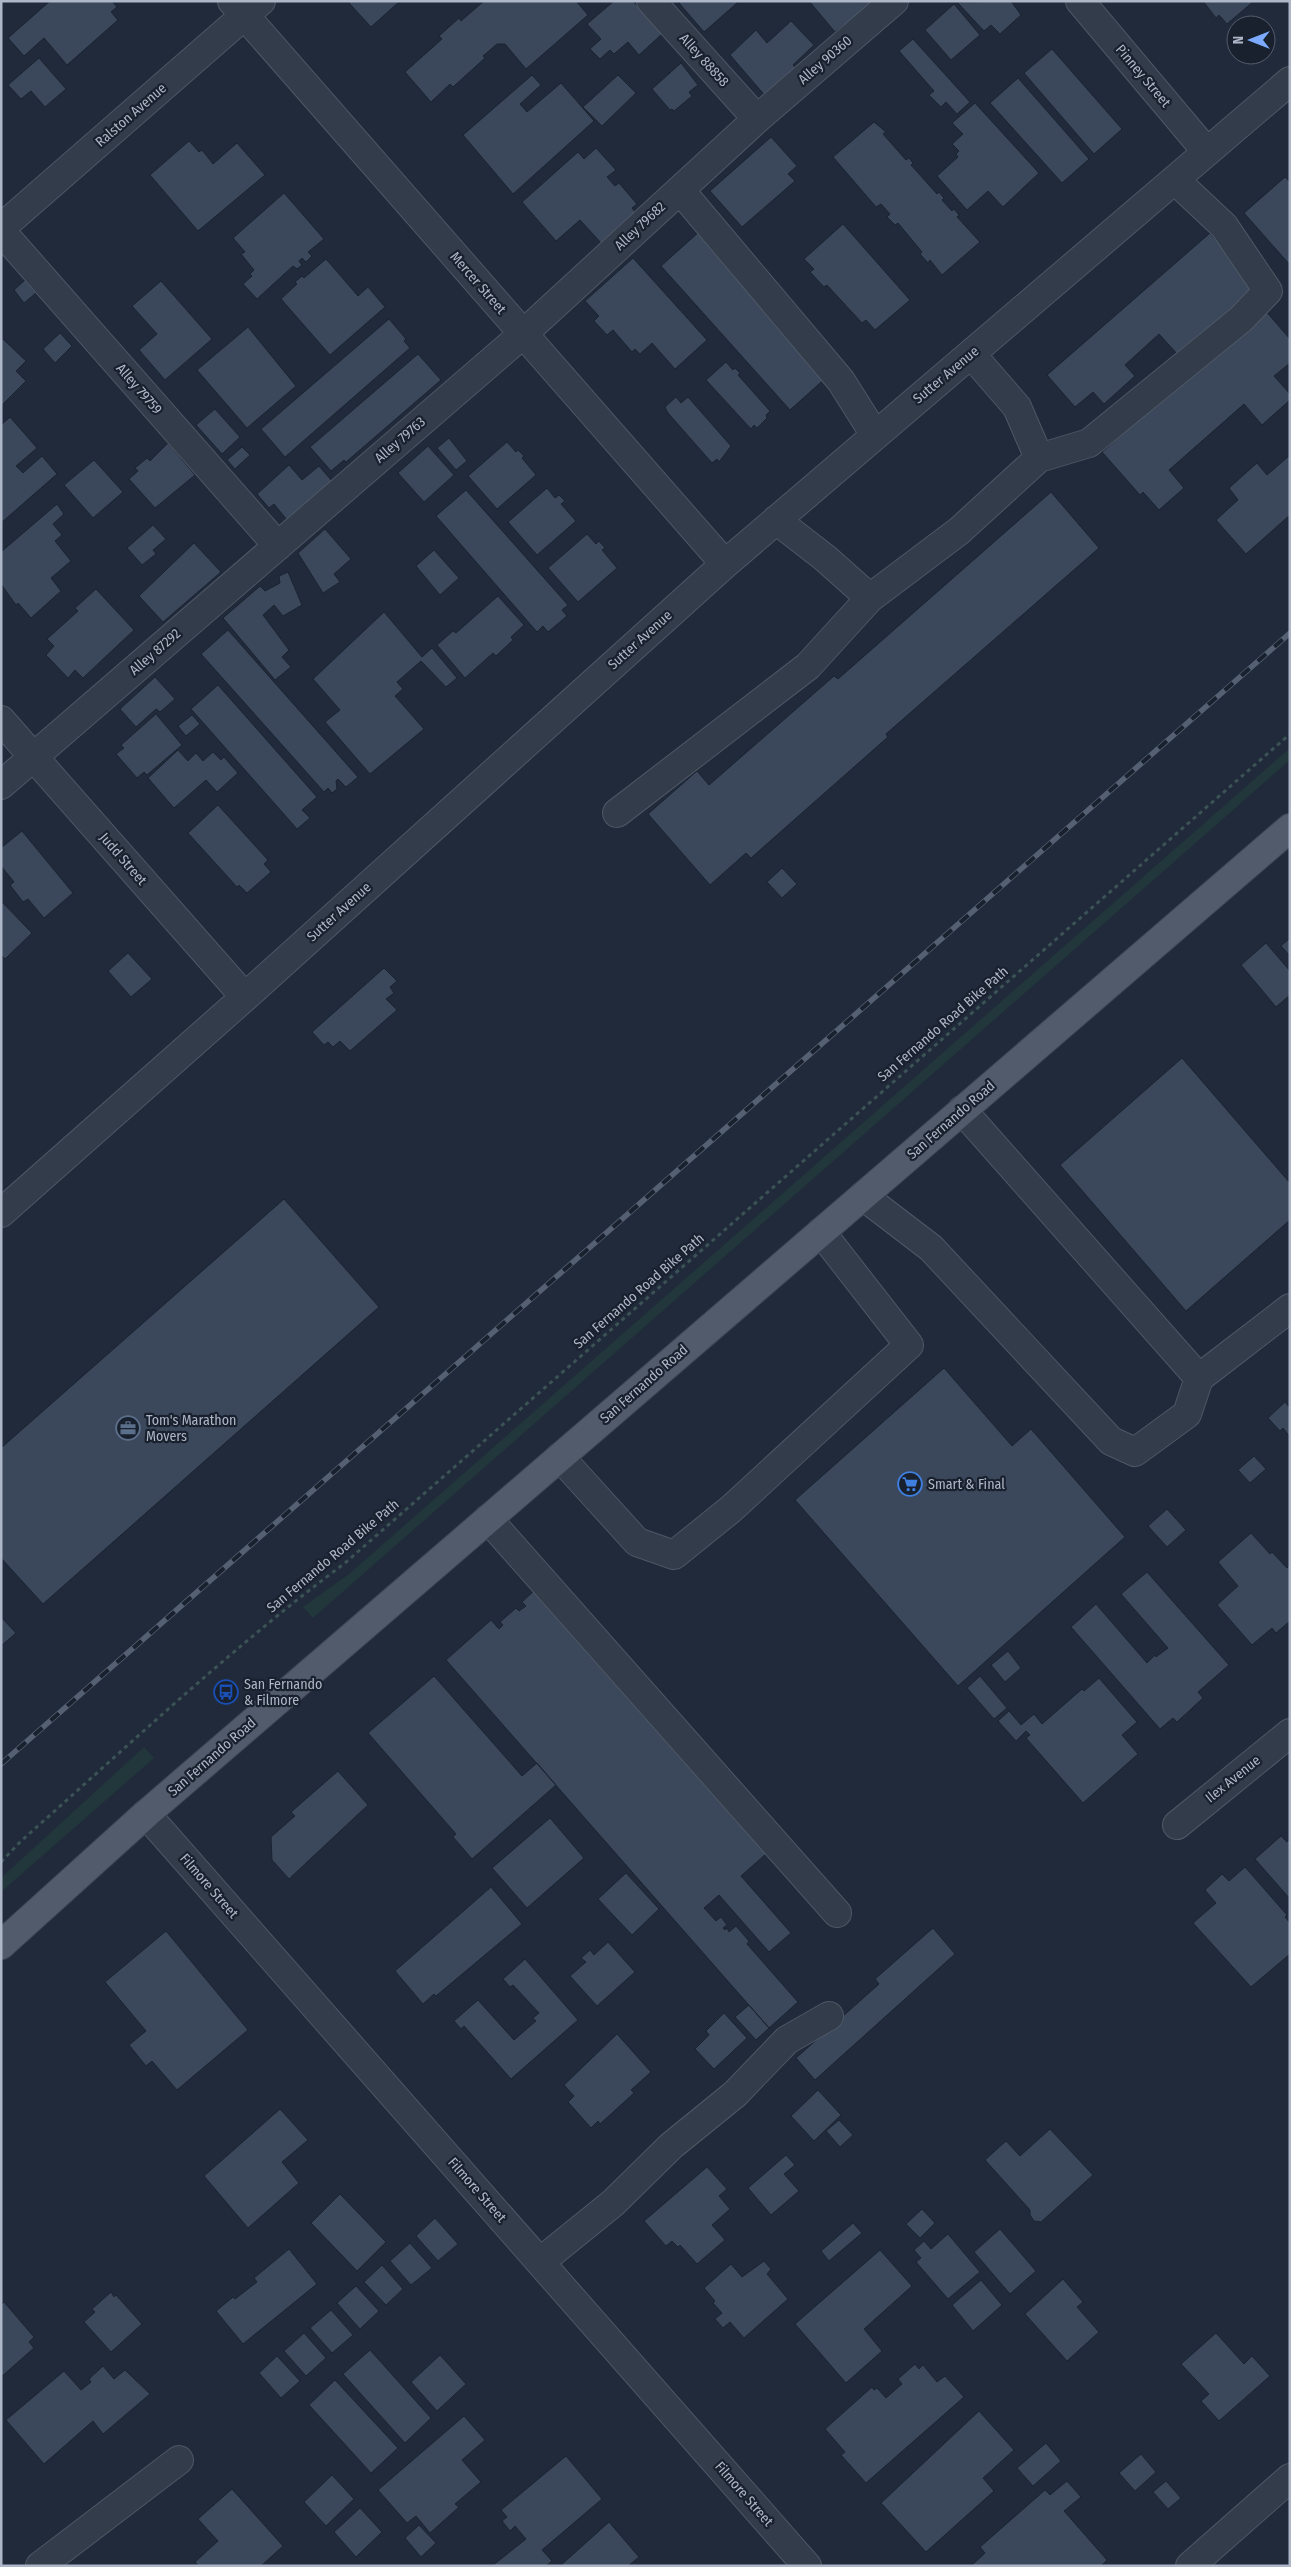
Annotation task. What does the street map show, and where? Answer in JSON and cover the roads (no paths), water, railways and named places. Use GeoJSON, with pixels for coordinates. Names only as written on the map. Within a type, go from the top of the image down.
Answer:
{"type":"FeatureCollection","features":[{"type":"Feature","properties":{"kind":"main road","name":"San Fernando Road"},"geometry":{"type":"LineString","coordinates":[[1,1945],[146,1814],[1290,828]]}},
{"type":"Feature","properties":{"kind":"street","name":"Alley 88858"},"geometry":{"type":"LineString","coordinates":[[651,1],[757,119]]}},
{"type":"Feature","properties":{"kind":"street","name":"Alley 90360"},"geometry":{"type":"LineString","coordinates":[[757,119],[894,1]]}},
{"type":"Feature","properties":{"kind":"street","name":"Pinney Street"},"geometry":{"type":"LineString","coordinates":[[1080,1],[1207,152]]}},
{"type":"Feature","properties":{"kind":"street","name":"Ralston Avenue"},"geometry":{"type":"LineString","coordinates":[[1,230],[246,6]]}},
{"type":"Feature","properties":{"kind":"street","name":"Mercer Street"},"geometry":{"type":"LineString","coordinates":[[246,6],[523,334],[725,564]]}},
{"type":"Feature","properties":{"kind":"street","name":"Sutter Avenue"},"geometry":{"type":"LineString","coordinates":[[1,1213],[245,997],[725,564],[1290,81]]}},
{"type":"Feature","properties":{"kind":"street","name":"Alley 79682"},"geometry":{"type":"LineString","coordinates":[[523,334],[757,119]]}},
{"type":"Feature","properties":{"kind":"street"},"geometry":{"type":"LineString","coordinates":[[617,813],[808,666],[870,598],[959,531],[1039,458],[1090,443],[1241,319],[1268,291],[1224,226],[1175,180]]}},
{"type":"Feature","properties":{"kind":"street"},"geometry":{"type":"LineString","coordinates":[[680,190],[841,381],[876,435]]}},
{"type":"Feature","properties":{"kind":"street","name":"Alley 79759"},"geometry":{"type":"LineString","coordinates":[[1,230],[278,546]]}},
{"type":"Feature","properties":{"kind":"street","name":"Alley 79763"},"geometry":{"type":"LineString","coordinates":[[278,546],[523,334]]}},
{"type":"Feature","properties":{"kind":"street"},"geometry":{"type":"LineString","coordinates":[[971,354],[1017,407],[1039,458]]}},
{"type":"Feature","properties":{"kind":"street"},"geometry":{"type":"LineString","coordinates":[[776,520],[828,560],[870,598]]}},
{"type":"Feature","properties":{"kind":"street","name":"Alley 87292"},"geometry":{"type":"LineString","coordinates":[[1,785],[278,546]]}},
{"type":"Feature","properties":{"kind":"street","name":"Judd Street"},"geometry":{"type":"LineString","coordinates":[[1,720],[245,997]]}},
{"type":"Feature","properties":{"kind":"street"},"geometry":{"type":"LineString","coordinates":[[962,1110],[1199,1378]]}},
{"type":"Feature","properties":{"kind":"street"},"geometry":{"type":"LineString","coordinates":[[863,1196],[931,1248],[1111,1441],[1135,1452],[1187,1414],[1199,1378],[1290,1308]]}},
{"type":"Feature","properties":{"kind":"street"},"geometry":{"type":"LineString","coordinates":[[560,1457],[637,1542],[674,1555],[731,1509],[909,1345],[821,1232]]}},
{"type":"Feature","properties":{"kind":"street"},"geometry":{"type":"LineString","coordinates":[[488,1519],[837,1913]]}},
{"type":"Feature","properties":{"kind":"street","name":"Ilex Avenue"},"geometry":{"type":"LineString","coordinates":[[1177,1825],[1290,1733]]}},
{"type":"Feature","properties":{"kind":"street","name":"Filmore Street"},"geometry":{"type":"LineString","coordinates":[[146,1814],[807,2566]]}},
{"type":"Feature","properties":{"kind":"street"},"geometry":{"type":"LineString","coordinates":[[540,2262],[613,2203],[671,2146],[735,2094],[787,2040],[829,2016]]}},
{"type":"Feature","properties":{"kind":"street"},"geometry":{"type":"LineString","coordinates":[[40,2566],[179,2460]]}},
{"type":"Feature","properties":{"kind":"street"},"geometry":{"type":"LineString","coordinates":[[1190,2566],[1290,2478]]}},
{"type":"Feature","properties":{"kind":"railway"},"geometry":{"type":"LineString","coordinates":[[1,1764],[1290,633]]}},
{"type":"Feature","properties":{"kind":"place","name":"Tom's Marathon Movers"},"geometry":{"type":"Point","coordinates":[128,1428]}},
{"type":"Feature","properties":{"kind":"place","name":"Smart & Final"},"geometry":{"type":"Point","coordinates":[910,1484]}},
{"type":"Feature","properties":{"kind":"place","name":"San Fernando & Filmore"},"geometry":{"type":"Point","coordinates":[226,1692]}}]}
